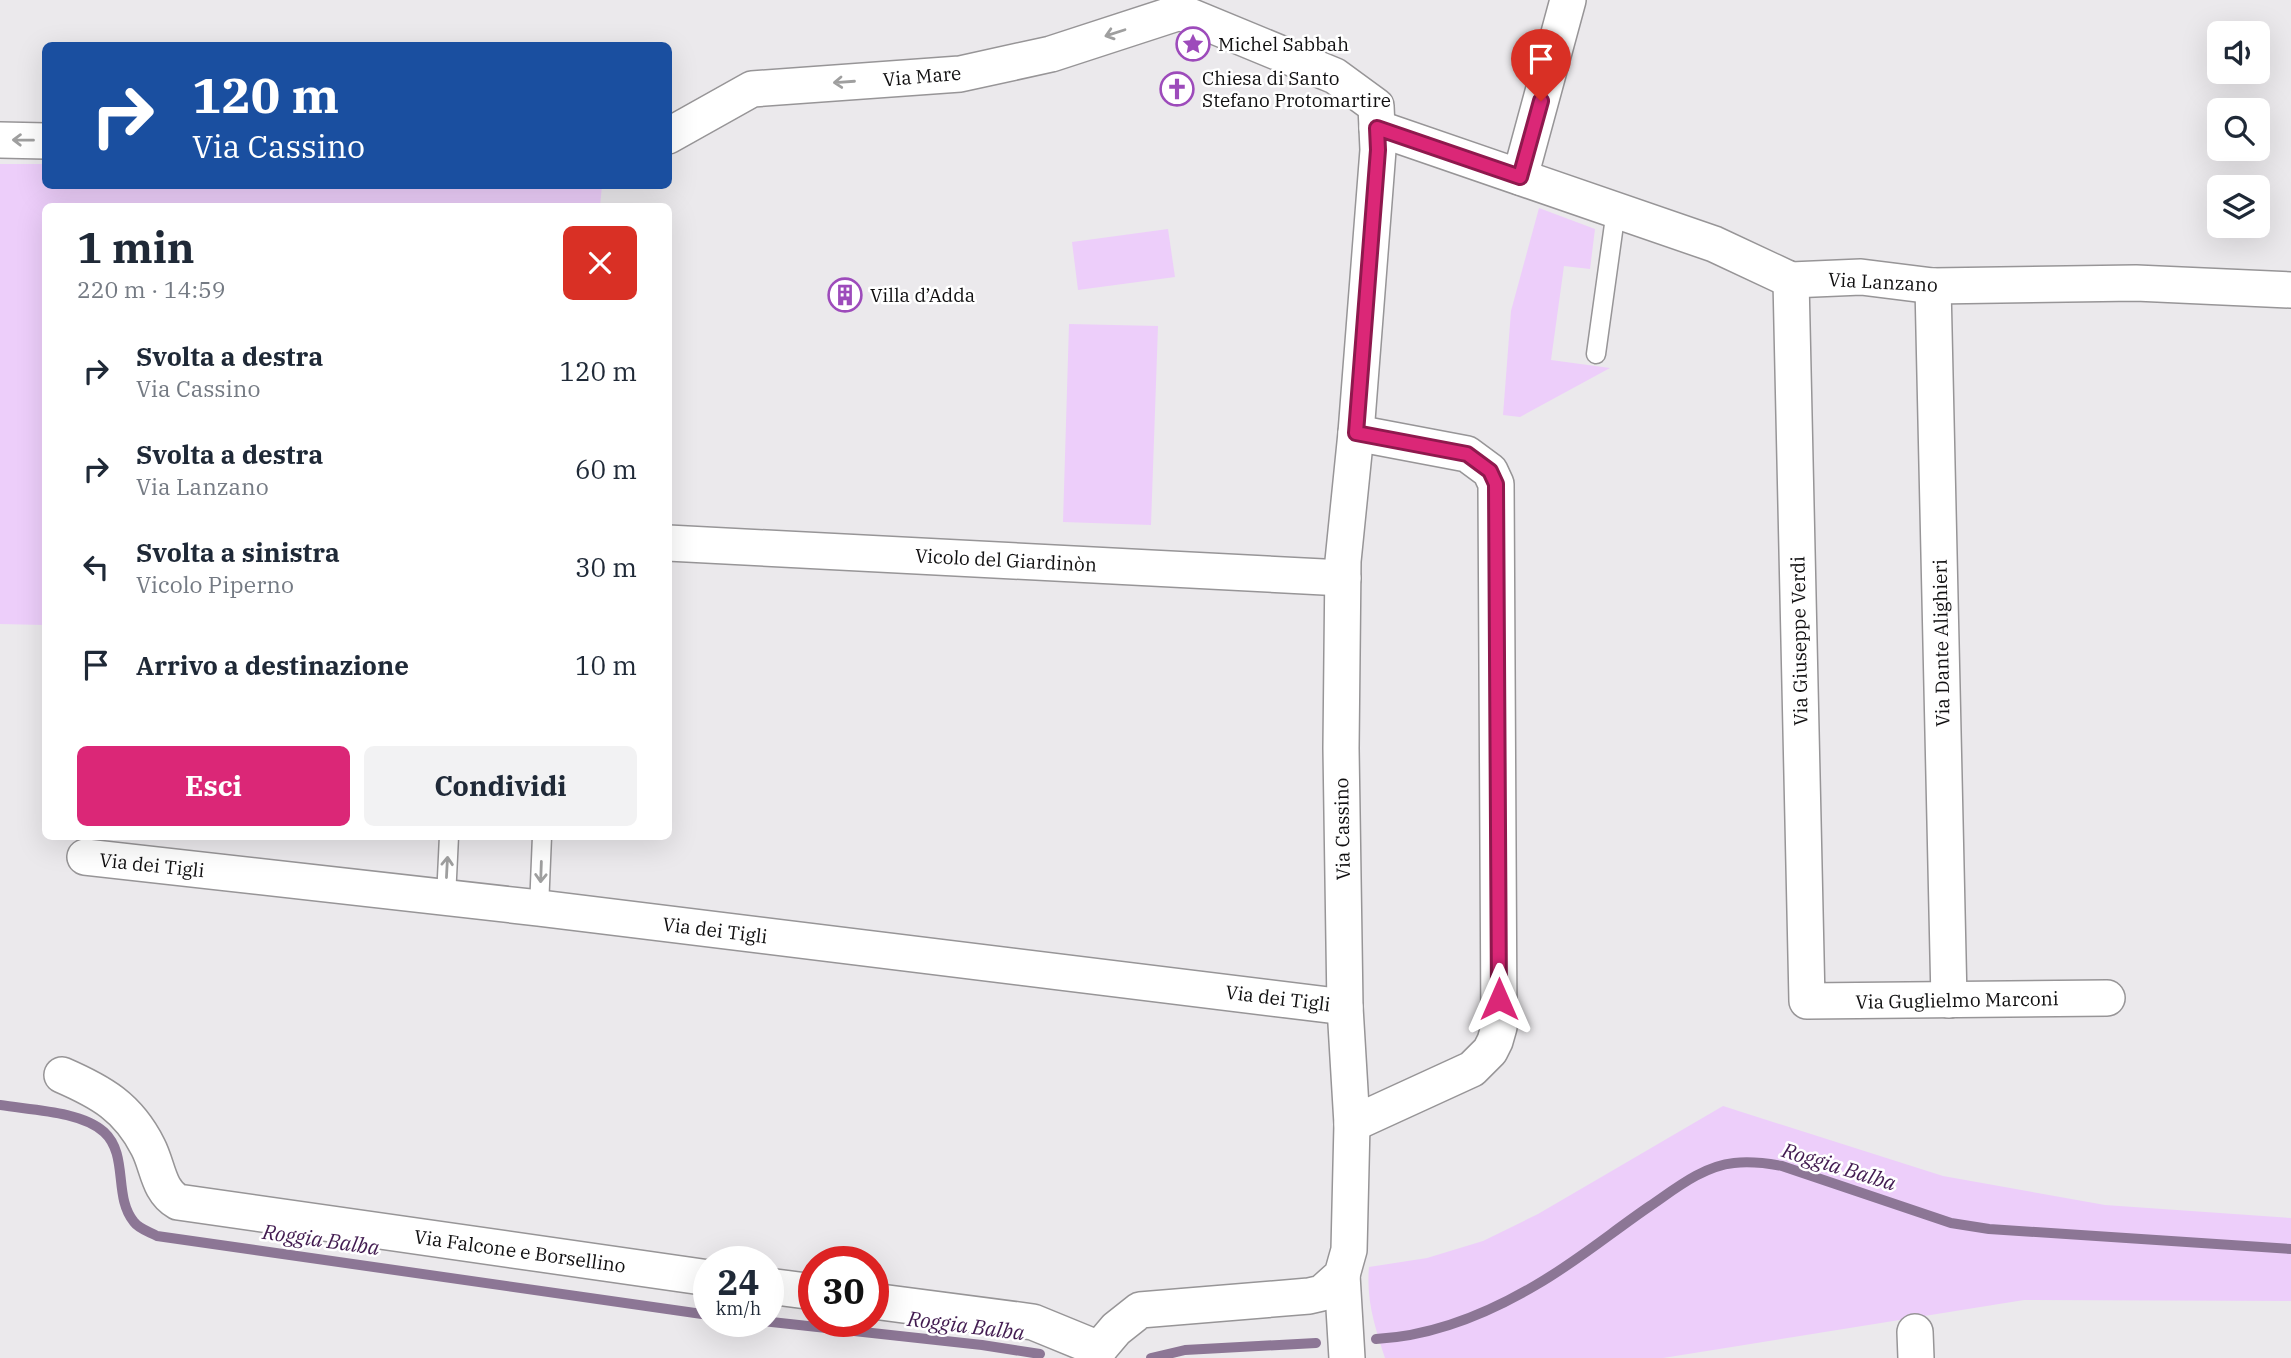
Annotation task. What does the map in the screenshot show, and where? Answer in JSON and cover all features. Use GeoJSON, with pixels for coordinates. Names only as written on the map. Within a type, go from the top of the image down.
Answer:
{"type":"FeatureCollection","features":[{"type":"Feature","properties":{"kind":"street"},"geometry":{"type":"LineString","coordinates":[[1520,177],[1568,0]]}},
{"type":"Feature","properties":{"kind":"street","name":"Via Lanzano"},"geometry":{"type":"LineString","coordinates":[[1177,6],[1335,76],[1376,117],[1520,177],[1714,244],[1791,280],[1861,277],[1933,286],[2136,283],[2291,289]]}},
{"type":"Feature","properties":{"kind":"street","name":"Via Mare"},"geometry":{"type":"LineString","coordinates":[[672,134],[752,89],[960,74],[1051,54],[1177,6]]}},
{"type":"Feature","properties":{"kind":"street","name":"Via Cassino"},"geometry":{"type":"LineString","coordinates":[[1347,1358],[1342,1275],[1349,1250],[1352,1124],[1345,1007],[1341,748],[1343,578],[1378,150],[1376,117]]}},
{"type":"Feature","properties":{"kind":"street"},"geometry":{"type":"LineString","coordinates":[[0,140],[42,141]]}},
{"type":"Feature","properties":{"kind":"street","name":"Via Giuseppe Verdi"},"geometry":{"type":"LineString","coordinates":[[1791,280],[1807,1001]]}},
{"type":"Feature","properties":{"kind":"street","name":"Via Dante Alighieri"},"geometry":{"type":"LineString","coordinates":[[1933,286],[1949,1000]]}},
{"type":"Feature","properties":{"kind":"street"},"geometry":{"type":"LineString","coordinates":[[1352,1124],[1472,1069],[1490,1051],[1496,1041],[1499,1027],[1496,484],[1490,471],[1467,454],[1356,433]]}},
{"type":"Feature","properties":{"kind":"street","name":"Vicolo del Giardinòn"},"geometry":{"type":"LineString","coordinates":[[672,543],[1343,578]]}},
{"type":"Feature","properties":{"kind":"street","name":"Via dei Tigli"},"geometry":{"type":"LineString","coordinates":[[85,857],[539,908],[1345,1007]]}},
{"type":"Feature","properties":{"kind":"street","name":"Via Guglielmo Marconi"},"geometry":{"type":"LineString","coordinates":[[1807,1001],[2107,998]]}},
{"type":"Feature","properties":{"kind":"street","name":"Via Falcone e Borsellino"},"geometry":{"type":"LineString","coordinates":[[62,1075],[94,1089],[117,1104],[135,1125],[148,1147],[168,1197],[178,1202],[693,1276]]}},
{"type":"Feature","properties":{"kind":"street"},"geometry":{"type":"LineString","coordinates":[[889,1303],[1033,1322],[1097,1353],[1116,1329],[1140,1310],[1309,1296],[1322,1293],[1342,1275]]}},
{"type":"Feature","properties":{"kind":"lane"},"geometry":{"type":"LineString","coordinates":[[1596,354],[1616,210]]}},
{"type":"Feature","properties":{"kind":"lane"},"geometry":{"type":"LineString","coordinates":[[446,898],[449,840]]}},
{"type":"Feature","properties":{"kind":"lane"},"geometry":{"type":"LineString","coordinates":[[539,908],[542,840]]}},
{"type":"Feature","properties":{"kind":"shaded area"},"geometry":{"type":"Polygon","coordinates":[[[0,164],[42,164],[42,189],[602,189],[600,203],[42,203],[42,625],[0,624],[0,164]]]}},
{"type":"Feature","properties":{"kind":"shaded area"},"geometry":{"type":"Polygon","coordinates":[[[1539,208],[1595,229],[1590,269],[1564,266],[1551,360],[1610,368],[1520,417],[1503,415],[1511,311],[1539,208]]]}},
{"type":"Feature","properties":{"kind":"shaded area"},"geometry":{"type":"Polygon","coordinates":[[[1168,229],[1175,277],[1078,290],[1072,242],[1168,229]]]}},
{"type":"Feature","properties":{"kind":"shaded area"},"geometry":{"type":"Polygon","coordinates":[[[1069,324],[1158,326],[1151,525],[1063,522],[1069,324]]]}},
{"type":"Feature","properties":{"kind":"shaded area"},"geometry":{"type":"Polygon","coordinates":[[[1723,1106],[1943,1176],[2105,1205],[2291,1218],[2291,1301],[2024,1300],[1663,1358],[1385,1358],[1370,1302],[1369,1267],[1427,1258],[1483,1241],[1538,1214],[1723,1106]]]}},
{"type":"Feature","properties":{"kind":"waterway","name":"Roggia Balba"},"geometry":{"type":"LineString","coordinates":[[0,1105],[69,1116],[94,1125],[104,1132],[112,1141],[116,1152],[128,1212],[139,1227],[157,1236],[693,1313]]}},
{"type":"Feature","properties":{"kind":"waterway","name":"Roggia Balba"},"geometry":{"type":"LineString","coordinates":[[1376,1339],[1439,1328],[1498,1305],[1565,1267],[1690,1179],[1711,1169],[1734,1163],[1782,1166],[1951,1223],[1989,1229],[2291,1249]]}},
{"type":"Feature","properties":{"kind":"waterway","name":"Roggia Balba"},"geometry":{"type":"LineString","coordinates":[[784,1323],[1040,1354]]}},
{"type":"Feature","properties":{"kind":"waterway","name":"Roggia Balba"},"geometry":{"type":"LineString","coordinates":[[1151,1358],[1185,1350],[1316,1343]]}},
{"type":"Feature","properties":{"kind":"place","name":"Michel Sabbah"},"geometry":{"type":"Point","coordinates":[1193,44]}},
{"type":"Feature","properties":{"kind":"place","name":"Chiesa di Santo Stefano Protomartire"},"geometry":{"type":"Point","coordinates":[1177,89]}},
{"type":"Feature","properties":{"kind":"place","name":"Villa d’Adda"},"geometry":{"type":"Point","coordinates":[845,295]}},
{"type":"Feature","properties":{"kind":"route"},"geometry":{"type":"LineString","coordinates":[[1499,999],[1496,484],[1490,471],[1467,454],[1356,433],[1378,150],[1377,128],[1520,177],[1541,101]]}}]}
